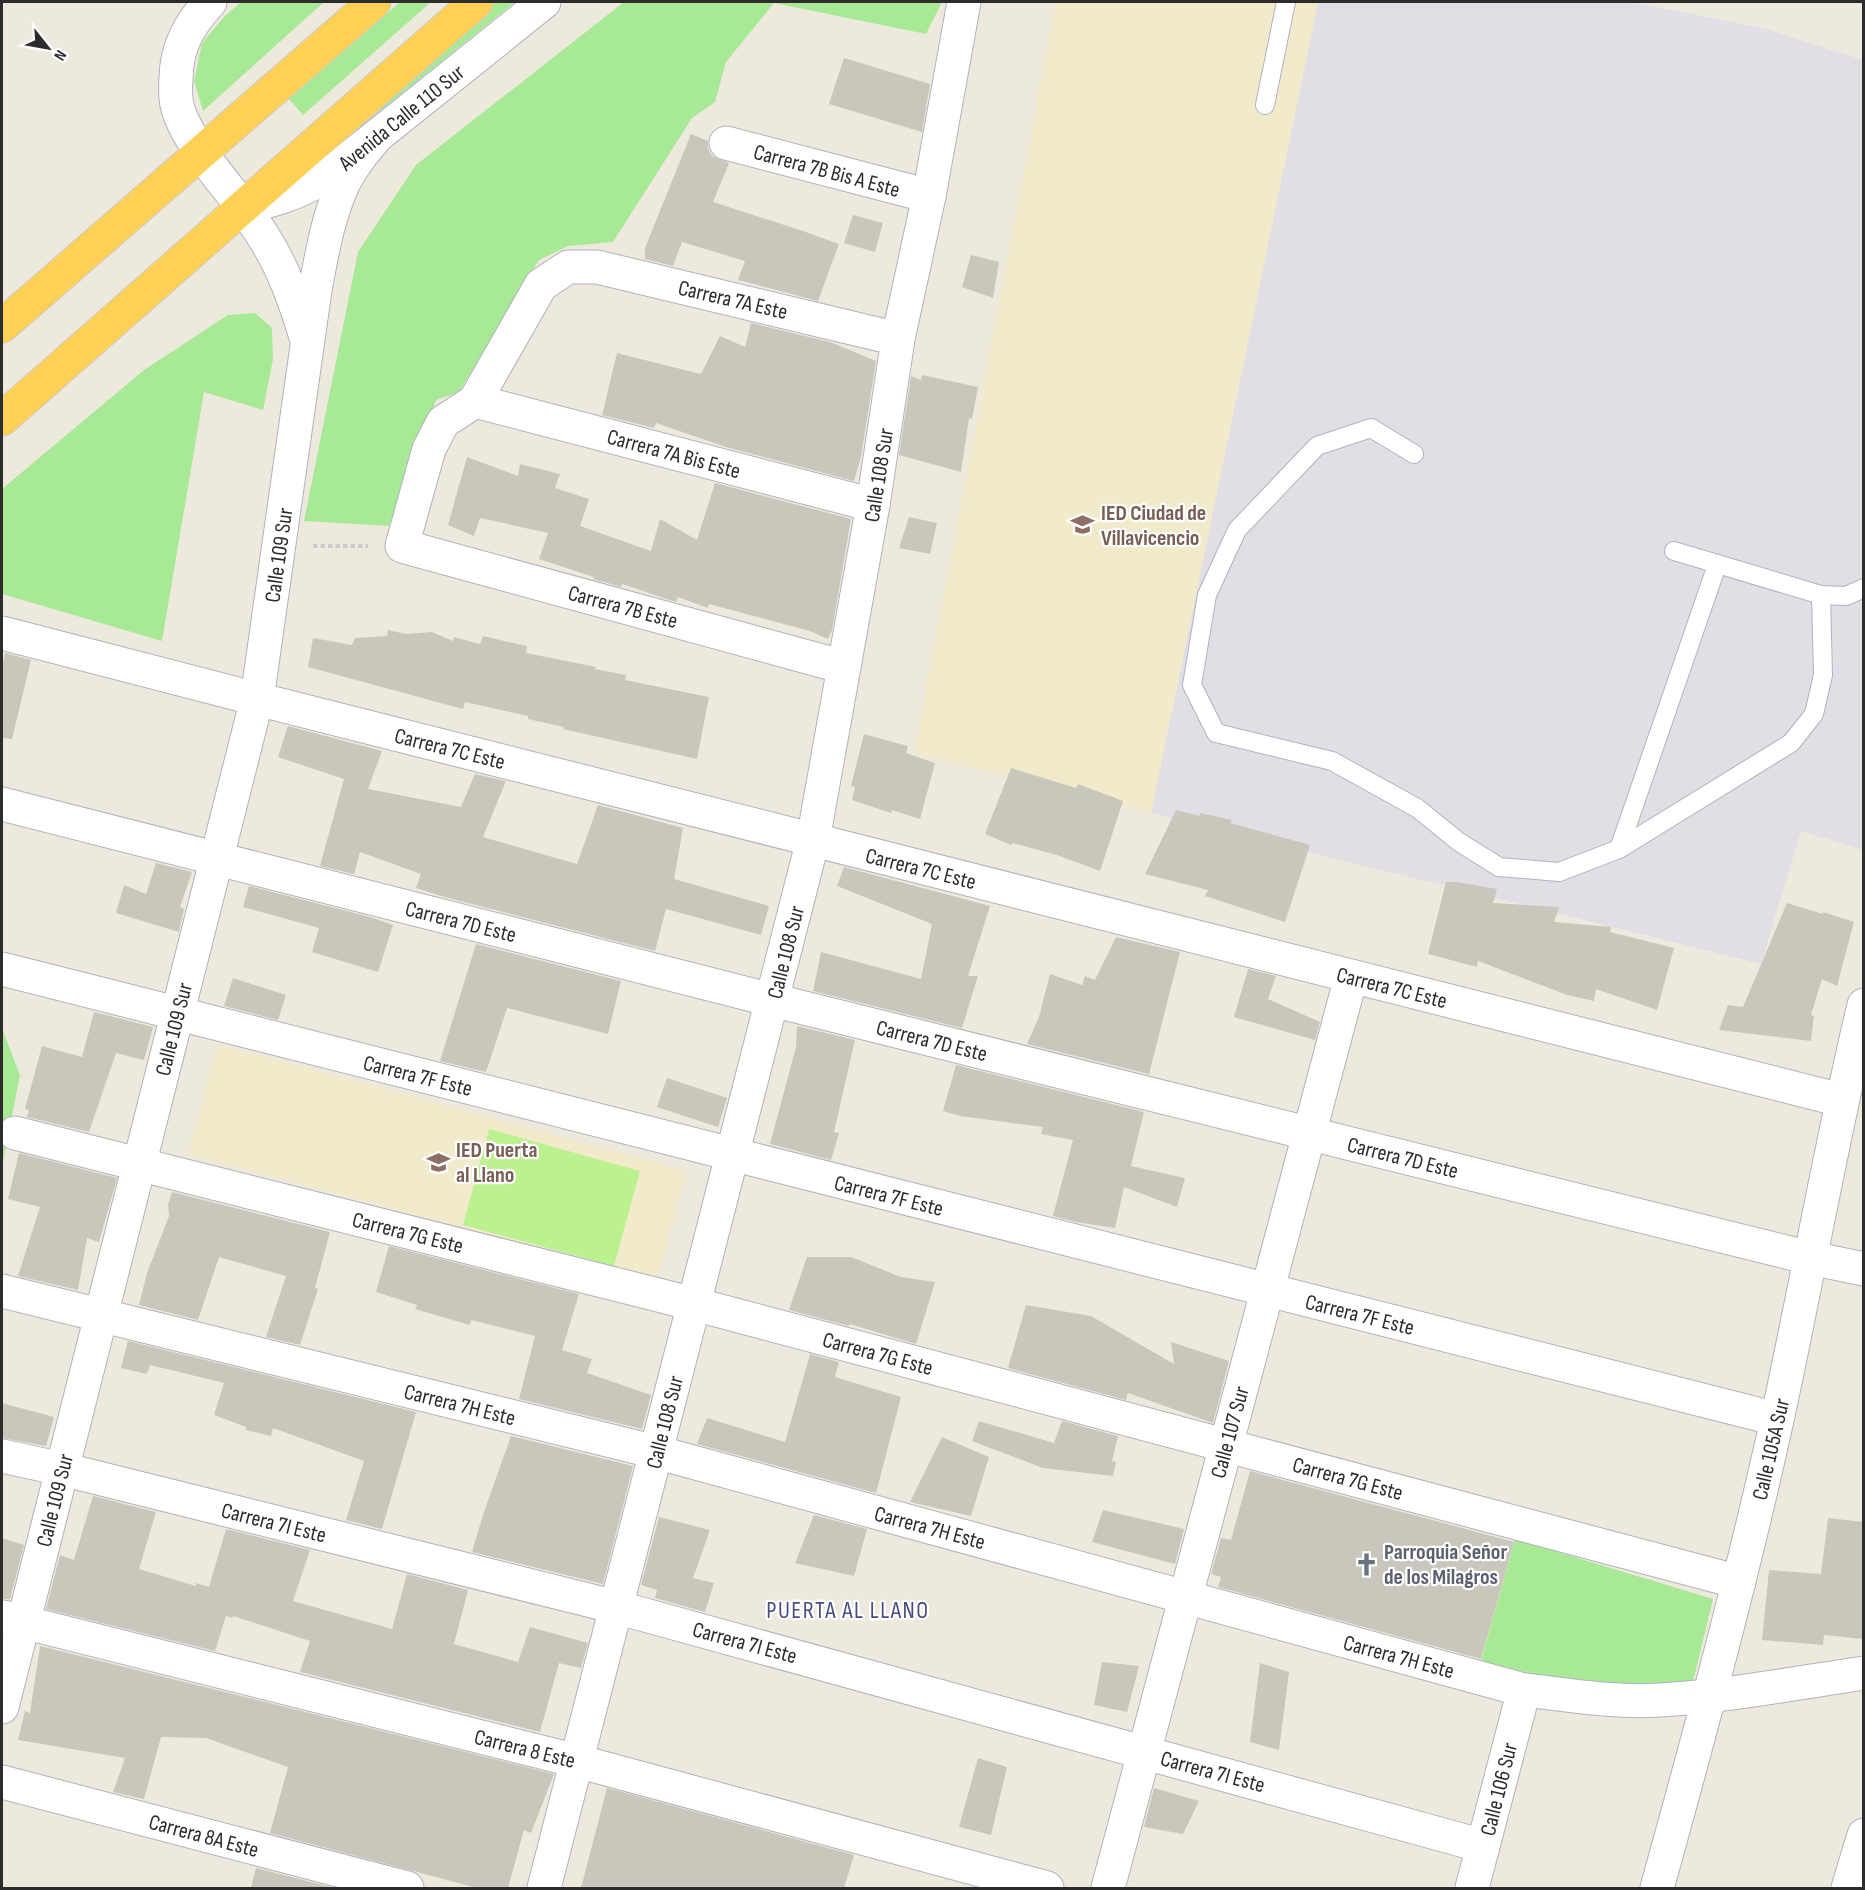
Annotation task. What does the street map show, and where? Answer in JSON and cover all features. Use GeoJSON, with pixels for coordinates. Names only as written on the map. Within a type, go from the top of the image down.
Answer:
{"type":"FeatureCollection","features":[{"type":"Feature","properties":{"kind":"highway"},"geometry":{"type":"LineString","coordinates":[[2,326],[374,2]]}},
{"type":"Feature","properties":{"kind":"highway","name":"Avenida Calle 110 Sur"},"geometry":{"type":"LineString","coordinates":[[2,419],[476,2]]}},
{"type":"Feature","properties":{"kind":"street"},"geometry":{"type":"LineString","coordinates":[[202,152],[180,114],[176,95],[176,62],[185,33],[210,2]]}},
{"type":"Feature","properties":{"kind":"street","name":"Avenida Calle 110 Sur"},"geometry":{"type":"LineString","coordinates":[[244,207],[281,198],[302,190],[327,176],[544,2]]}},
{"type":"Feature","properties":{"kind":"street","name":"Calle 108 Sur"},"geometry":{"type":"LineString","coordinates":[[544,1888],[813,840],[873,505],[898,339],[929,196],[964,2]]}},
{"type":"Feature","properties":{"kind":"street","name":"Calle 109 Sur"},"geometry":{"type":"LineString","coordinates":[[2,1707],[12,1619],[62,1469],[257,699],[315,290],[327,231],[345,180],[358,158],[377,136]]}},
{"type":"Feature","properties":{"kind":"street","name":"Carrera 7B Bis A Este"},"geometry":{"type":"LineString","coordinates":[[726,143],[929,196]]}},
{"type":"Feature","properties":{"kind":"street","name":"Calle 109 Sur"},"geometry":{"type":"LineString","coordinates":[[202,152],[244,207],[276,257],[296,301],[308,344]]}},
{"type":"Feature","properties":{"kind":"street","name":"Carrera 7A Este"},"geometry":{"type":"LineString","coordinates":[[475,402],[541,285],[568,267],[597,267],[898,339]]}},
{"type":"Feature","properties":{"kind":"street"},"geometry":{"type":"LineString","coordinates":[[402,546],[429,449],[443,422],[475,402]]}},
{"type":"Feature","properties":{"kind":"street","name":"Carrera 7A Bis Este"},"geometry":{"type":"LineString","coordinates":[[475,402],[873,505]]}},
{"type":"Feature","properties":{"kind":"street","name":"Carrera 7B Este"},"geometry":{"type":"LineString","coordinates":[[402,546],[844,667]]}},
{"type":"Feature","properties":{"kind":"street","name":"Carrera 7C Este"},"geometry":{"type":"LineString","coordinates":[[2,633],[1841,1100]]}},
{"type":"Feature","properties":{"kind":"street","name":"Carrera 7D Este"},"geometry":{"type":"LineString","coordinates":[[2,804],[772,1000],[1810,1258],[1863,1269]]}},
{"type":"Feature","properties":{"kind":"street","name":"Carrera 7F Este"},"geometry":{"type":"LineString","coordinates":[[2,969],[1777,1419]]}},
{"type":"Feature","properties":{"kind":"street","name":"Calle 107 Sur"},"geometry":{"type":"LineString","coordinates":[[1108,1888],[1351,976]]}},
{"type":"Feature","properties":{"kind":"street","name":"Calle 105A Sur"},"geometry":{"type":"LineString","coordinates":[[1657,1888],[1739,1582],[1777,1419],[1841,1100],[1863,1005]]}},
{"type":"Feature","properties":{"kind":"street","name":"Carrera 7G Este"},"geometry":{"type":"LineString","coordinates":[[15,1133],[694,1304],[1739,1582]]}},
{"type":"Feature","properties":{"kind":"street","name":"Carrera 7H Este"},"geometry":{"type":"LineString","coordinates":[[2,1291],[656,1452],[1524,1690],[1613,1700],[1658,1701],[1863,1673]]}},
{"type":"Feature","properties":{"kind":"street","name":"Carrera 7I Este"},"geometry":{"type":"LineString","coordinates":[[2,1456],[616,1607],[1484,1846]]}},
{"type":"Feature","properties":{"kind":"street","name":"Carrera 8 Este"},"geometry":{"type":"LineString","coordinates":[[12,1619],[577,1761],[1047,1888]]}},
{"type":"Feature","properties":{"kind":"street","name":"Calle 106 Sur"},"geometry":{"type":"LineString","coordinates":[[1472,1888],[1524,1690]]}},
{"type":"Feature","properties":{"kind":"street","name":"Carrera 8A Este"},"geometry":{"type":"LineString","coordinates":[[2,1782],[407,1888]]}},
{"type":"Feature","properties":{"kind":"street"},"geometry":{"type":"LineString","coordinates":[[1848,1888],[1863,1835]]}},
{"type":"Feature","properties":{"kind":"lane"},"geometry":{"type":"LineString","coordinates":[[1265,105],[1286,2]]}},
{"type":"Feature","properties":{"kind":"lane"},"geometry":{"type":"LineString","coordinates":[[1414,454],[1371,428],[1317,446],[1237,530],[1208,595],[1192,685],[1216,732],[1332,761],[1418,808],[1459,842],[1500,867],[1558,872],[1619,849],[1791,743],[1814,714],[1823,675],[1821,595]]}},
{"type":"Feature","properties":{"kind":"lane"},"geometry":{"type":"LineString","coordinates":[[1674,551],[1821,595],[1846,596],[1863,588]]}},
{"type":"Feature","properties":{"kind":"lane"},"geometry":{"type":"LineString","coordinates":[[1619,849],[1717,565]]}},
{"type":"Feature","properties":{"kind":"path"},"geometry":{"type":"LineString","coordinates":[[279,546],[402,546]]}},
{"type":"Feature","properties":{"kind":"shaded area","name":"IED Ciudad de Villavicencio"},"geometry":{"type":"Polygon","coordinates":[[[1056,2],[1318,2],[1151,813],[914,753],[1056,2]]]}},
{"type":"Feature","properties":{"kind":"shaded area"},"geometry":{"type":"Polygon","coordinates":[[[1318,2],[1632,2],[1767,29],[1863,60],[1863,850],[1801,831],[1761,964],[1151,813],[1318,2]]]}},
{"type":"Feature","properties":{"kind":"shaded area","name":"IED Puerta al Llano"},"geometry":{"type":"Polygon","coordinates":[[[218,1044],[687,1171],[657,1280],[188,1154],[218,1044]]]}},
{"type":"Feature","properties":{"kind":"green space"},"geometry":{"type":"Polygon","coordinates":[[[241,2],[324,2],[203,111],[194,81],[202,43],[225,16],[241,2]]]}},
{"type":"Feature","properties":{"kind":"green space"},"geometry":{"type":"Polygon","coordinates":[[[400,2],[431,2],[303,115],[289,99],[400,2]]]}},
{"type":"Feature","properties":{"kind":"green space"},"geometry":{"type":"Polygon","coordinates":[[[496,2],[515,2],[316,163],[496,2]]]}},
{"type":"Feature","properties":{"kind":"green space"},"geometry":{"type":"Polygon","coordinates":[[[624,2],[942,2],[926,34],[774,3],[726,62],[715,102],[692,118],[613,242],[568,246],[539,260],[459,392],[436,400],[389,526],[304,521],[358,252],[416,165],[624,2]]]}},
{"type":"Feature","properties":{"kind":"green space"},"geometry":{"type":"Polygon","coordinates":[[[255,313],[272,328],[273,359],[263,410],[204,392],[162,641],[2,594],[2,489],[144,370],[228,315],[255,313]]]}},
{"type":"Feature","properties":{"kind":"green space"},"geometry":{"type":"Polygon","coordinates":[[[2,1028],[20,1075],[2,1167],[2,1028]]]}},
{"type":"Feature","properties":{"kind":"green space"},"geometry":{"type":"Polygon","coordinates":[[[489,1129],[640,1171],[614,1266],[463,1225],[489,1129]]]}},
{"type":"Feature","properties":{"kind":"green space"},"geometry":{"type":"Polygon","coordinates":[[[1515,1539],[1713,1599],[1692,1686],[1613,1685],[1537,1675],[1481,1661],[1515,1539]]]}},
{"type":"Feature","properties":{"kind":"building"},"geometry":{"type":"Polygon","coordinates":[[[844,58],[930,84],[922,132],[829,104],[844,58]]]}},
{"type":"Feature","properties":{"kind":"building"},"geometry":{"type":"Polygon","coordinates":[[[691,134],[708,141],[708,149],[712,156],[729,163],[713,202],[839,244],[818,301],[738,280],[745,261],[682,242],[673,266],[645,259],[645,248],[691,134]]]}},
{"type":"Feature","properties":{"kind":"building"},"geometry":{"type":"Polygon","coordinates":[[[853,215],[883,223],[875,252],[844,243],[853,215]]]}},
{"type":"Feature","properties":{"kind":"building"},"geometry":{"type":"Polygon","coordinates":[[[971,255],[999,262],[993,298],[962,287],[971,255]]]}},
{"type":"Feature","properties":{"kind":"building"},"geometry":{"type":"Polygon","coordinates":[[[751,323],[830,342],[876,361],[861,457],[854,481],[726,447],[656,423],[654,428],[602,415],[617,353],[701,374],[720,336],[745,347],[751,323]]]}},
{"type":"Feature","properties":{"kind":"building"},"geometry":{"type":"Polygon","coordinates":[[[922,375],[978,387],[972,419],[969,418],[961,472],[899,455],[911,376],[921,380],[922,375]]]}},
{"type":"Feature","properties":{"kind":"building"},"geometry":{"type":"Polygon","coordinates":[[[467,457],[518,476],[520,464],[560,474],[555,488],[589,499],[580,526],[651,551],[660,519],[697,540],[715,483],[851,519],[832,630],[828,639],[810,631],[709,604],[708,608],[678,597],[676,602],[622,584],[621,587],[539,559],[548,533],[480,518],[474,536],[448,525],[467,457]]]}},
{"type":"Feature","properties":{"kind":"building"},"geometry":{"type":"Polygon","coordinates":[[[909,517],[937,523],[930,554],[899,548],[909,517]]]}},
{"type":"Feature","properties":{"kind":"building"},"geometry":{"type":"Polygon","coordinates":[[[388,630],[406,634],[432,632],[453,641],[454,637],[480,644],[483,636],[527,646],[526,653],[626,675],[625,680],[709,697],[697,759],[563,729],[564,727],[528,719],[528,716],[465,702],[463,709],[308,667],[313,638],[352,645],[355,638],[387,636],[388,630]]]}},
{"type":"Feature","properties":{"kind":"building"},"geometry":{"type":"Polygon","coordinates":[[[5,653],[31,660],[12,739],[2,738],[2,667],[5,653]]]}},
{"type":"Feature","properties":{"kind":"building"},"geometry":{"type":"Polygon","coordinates":[[[288,726],[382,751],[368,789],[461,807],[475,774],[506,781],[483,837],[577,864],[598,805],[683,828],[674,879],[769,906],[761,935],[666,909],[655,951],[416,888],[421,874],[360,852],[354,874],[320,866],[344,779],[278,757],[288,726]]]}},
{"type":"Feature","properties":{"kind":"building"},"geometry":{"type":"Polygon","coordinates":[[[864,734],[908,746],[906,753],[935,763],[920,819],[892,810],[891,813],[852,800],[855,787],[851,786],[864,734]]]}},
{"type":"Feature","properties":{"kind":"building"},"geometry":{"type":"Polygon","coordinates":[[[1011,768],[1076,788],[1078,784],[1123,801],[1100,871],[1057,855],[1012,843],[1011,845],[985,834],[1011,768]]]}},
{"type":"Feature","properties":{"kind":"building"},"geometry":{"type":"Polygon","coordinates":[[[1176,810],[1232,820],[1230,823],[1310,845],[1285,922],[1205,896],[1208,890],[1145,874],[1176,810]]]}},
{"type":"Feature","properties":{"kind":"building"},"geometry":{"type":"Polygon","coordinates":[[[156,863],[192,872],[180,907],[184,909],[179,932],[116,913],[124,885],[146,894],[156,863]]]}},
{"type":"Feature","properties":{"kind":"building"},"geometry":{"type":"Polygon","coordinates":[[[844,867],[990,906],[968,976],[978,976],[962,1028],[813,991],[821,952],[921,979],[932,924],[837,886],[844,867]]]}},
{"type":"Feature","properties":{"kind":"building"},"geometry":{"type":"Polygon","coordinates":[[[1446,882],[1497,889],[1493,903],[1559,907],[1554,922],[1611,927],[1610,932],[1674,948],[1657,1010],[1596,989],[1594,1001],[1567,995],[1478,961],[1477,967],[1428,954],[1446,882]]]}},
{"type":"Feature","properties":{"kind":"building"},"geometry":{"type":"Polygon","coordinates":[[[249,886],[393,925],[378,972],[312,952],[319,928],[243,907],[249,886]]]}},
{"type":"Feature","properties":{"kind":"building"},"geometry":{"type":"Polygon","coordinates":[[[1787,903],[1854,922],[1837,986],[1822,979],[1811,1015],[1814,1016],[1811,1041],[1719,1030],[1728,1005],[1743,1007],[1787,903]]]}},
{"type":"Feature","properties":{"kind":"building"},"geometry":{"type":"Polygon","coordinates":[[[1116,937],[1180,952],[1149,1074],[1027,1044],[1039,1017],[1050,974],[1082,985],[1085,976],[1095,980],[1116,937]]]}},
{"type":"Feature","properties":{"kind":"building"},"geometry":{"type":"Polygon","coordinates":[[[476,944],[621,981],[608,1034],[507,1008],[486,1072],[440,1061],[476,944]]]}},
{"type":"Feature","properties":{"kind":"building"},"geometry":{"type":"Polygon","coordinates":[[[1248,969],[1276,976],[1268,999],[1320,1022],[1315,1040],[1234,1017],[1248,969]]]}},
{"type":"Feature","properties":{"kind":"building"},"geometry":{"type":"Polygon","coordinates":[[[233,978],[286,995],[278,1020],[224,1006],[233,978]]]}},
{"type":"Feature","properties":{"kind":"building"},"geometry":{"type":"Polygon","coordinates":[[[94,1012],[153,1027],[144,1060],[116,1053],[89,1132],[27,1117],[29,1110],[25,1109],[42,1046],[82,1057],[94,1012]]]}},
{"type":"Feature","properties":{"kind":"building"},"geometry":{"type":"Polygon","coordinates":[[[797,1026],[855,1040],[834,1132],[839,1133],[831,1160],[770,1144],[796,1047],[797,1026]]]}},
{"type":"Feature","properties":{"kind":"building"},"geometry":{"type":"Polygon","coordinates":[[[956,1065],[1144,1112],[1131,1166],[1185,1178],[1177,1207],[1124,1187],[1115,1228],[1053,1216],[1073,1140],[1041,1134],[1043,1127],[960,1116],[943,1111],[956,1065]]]}},
{"type":"Feature","properties":{"kind":"building"},"geometry":{"type":"Polygon","coordinates":[[[667,1078],[727,1098],[718,1127],[657,1107],[667,1078]]]}},
{"type":"Feature","properties":{"kind":"building"},"geometry":{"type":"Polygon","coordinates":[[[19,1153],[117,1178],[99,1242],[87,1238],[78,1290],[18,1276],[40,1207],[8,1199],[19,1153]]]}},
{"type":"Feature","properties":{"kind":"building"},"geometry":{"type":"Polygon","coordinates":[[[172,1192],[330,1232],[315,1288],[318,1289],[300,1345],[266,1337],[286,1276],[219,1257],[198,1320],[139,1305],[147,1273],[169,1216],[168,1204],[172,1192]]]}},
{"type":"Feature","properties":{"kind":"building"},"geometry":{"type":"Polygon","coordinates":[[[389,1246],[579,1294],[562,1350],[592,1359],[587,1373],[651,1395],[642,1429],[519,1399],[535,1336],[471,1320],[470,1325],[415,1309],[417,1305],[376,1292],[389,1246]]]}},
{"type":"Feature","properties":{"kind":"building"},"geometry":{"type":"Polygon","coordinates":[[[807,1257],[851,1257],[901,1277],[935,1282],[916,1344],[850,1324],[849,1326],[789,1310],[807,1257]]]}},
{"type":"Feature","properties":{"kind":"building"},"geometry":{"type":"Polygon","coordinates":[[[1026,1305],[1091,1316],[1174,1364],[1171,1342],[1229,1361],[1213,1423],[1128,1393],[1126,1400],[1008,1368],[1026,1305]]]}},
{"type":"Feature","properties":{"kind":"building"},"geometry":{"type":"Polygon","coordinates":[[[128,1341],[416,1412],[382,1529],[346,1520],[364,1461],[273,1428],[271,1436],[246,1430],[246,1427],[214,1415],[224,1383],[150,1365],[147,1374],[121,1368],[128,1341]]]}},
{"type":"Feature","properties":{"kind":"building"},"geometry":{"type":"Polygon","coordinates":[[[810,1354],[839,1362],[835,1377],[901,1397],[876,1493],[697,1444],[707,1418],[785,1442],[810,1354]]]}},
{"type":"Feature","properties":{"kind":"building"},"geometry":{"type":"Polygon","coordinates":[[[2,1403],[54,1417],[46,1446],[2,1438],[2,1403]]]}},
{"type":"Feature","properties":{"kind":"building"},"geometry":{"type":"Polygon","coordinates":[[[979,1421],[1054,1443],[1062,1421],[1118,1436],[1112,1461],[1116,1462],[1113,1476],[1043,1468],[972,1441],[979,1421]]]}},
{"type":"Feature","properties":{"kind":"building"},"geometry":{"type":"Polygon","coordinates":[[[511,1436],[633,1466],[603,1584],[472,1552],[511,1436]]]}},
{"type":"Feature","properties":{"kind":"building"},"geometry":{"type":"Polygon","coordinates":[[[942,1437],[989,1457],[971,1516],[910,1502],[942,1437]]]}},
{"type":"Feature","properties":{"kind":"building","name":"Parroquia Señor de los Milagros"},"geometry":{"type":"Polygon","coordinates":[[[1250,1471],[1514,1542],[1481,1659],[1218,1587],[1221,1577],[1211,1574],[1221,1538],[1231,1540],[1250,1471]]]}},
{"type":"Feature","properties":{"kind":"building"},"geometry":{"type":"Polygon","coordinates":[[[93,1496],[156,1512],[139,1569],[196,1586],[196,1583],[209,1587],[226,1529],[310,1550],[293,1601],[392,1629],[407,1574],[468,1590],[454,1644],[518,1662],[530,1627],[588,1643],[581,1668],[559,1663],[540,1732],[300,1672],[310,1641],[233,1616],[233,1618],[226,1616],[215,1651],[46,1609],[60,1555],[74,1560],[93,1496]]]}},
{"type":"Feature","properties":{"kind":"building"},"geometry":{"type":"Polygon","coordinates":[[[1103,1510],[1184,1529],[1175,1564],[1092,1542],[1103,1510]]]}},
{"type":"Feature","properties":{"kind":"building"},"geometry":{"type":"Polygon","coordinates":[[[814,1515],[867,1529],[854,1576],[795,1563],[814,1515]]]}},
{"type":"Feature","properties":{"kind":"building"},"geometry":{"type":"Polygon","coordinates":[[[659,1517],[710,1530],[693,1578],[714,1583],[705,1612],[655,1598],[657,1590],[641,1585],[659,1517]]]}},
{"type":"Feature","properties":{"kind":"building"},"geometry":{"type":"Polygon","coordinates":[[[1828,1518],[1863,1522],[1863,1639],[1824,1635],[1823,1645],[1762,1640],[1769,1570],[1821,1574],[1828,1518]]]}},
{"type":"Feature","properties":{"kind":"building"},"geometry":{"type":"Polygon","coordinates":[[[2,1538],[24,1545],[10,1599],[2,1599],[2,1538]]]}},
{"type":"Feature","properties":{"kind":"building"},"geometry":{"type":"Polygon","coordinates":[[[40,1646],[554,1774],[531,1833],[524,1830],[508,1888],[477,1888],[270,1833],[288,1767],[206,1738],[161,1737],[144,1799],[113,1792],[125,1758],[18,1740],[25,1711],[30,1713],[40,1646]]]}},
{"type":"Feature","properties":{"kind":"building"},"geometry":{"type":"Polygon","coordinates":[[[1102,1662],[1139,1666],[1127,1712],[1094,1705],[1102,1662]]]}},
{"type":"Feature","properties":{"kind":"building"},"geometry":{"type":"Polygon","coordinates":[[[1260,1663],[1289,1672],[1279,1750],[1250,1742],[1260,1663]]]}},
{"type":"Feature","properties":{"kind":"building"},"geometry":{"type":"Polygon","coordinates":[[[978,1758],[1007,1767],[991,1835],[959,1827],[978,1758]]]}},
{"type":"Feature","properties":{"kind":"building"},"geometry":{"type":"Polygon","coordinates":[[[607,1788],[854,1855],[844,1888],[581,1888],[607,1788]]]}},
{"type":"Feature","properties":{"kind":"building"},"geometry":{"type":"Polygon","coordinates":[[[1154,1788],[1199,1801],[1183,1834],[1144,1827],[1154,1788]]]}},
{"type":"Feature","properties":{"kind":"building"},"geometry":{"type":"Polygon","coordinates":[[[256,1868],[335,1888],[251,1888],[256,1868]]]}},
{"type":"Feature","properties":{"kind":"place","name":"IED Ciudad de Villavicencio"},"geometry":{"type":"Point","coordinates":[1083,525]}},
{"type":"Feature","properties":{"kind":"place","name":"IED Puerta al Llano"},"geometry":{"type":"Point","coordinates":[438,1162]}},
{"type":"Feature","properties":{"kind":"place","name":"Parroquia Señor de los Milagros"},"geometry":{"type":"Point","coordinates":[1366,1564]}},
{"type":"Feature","properties":{"kind":"district","name":"PUERTA AL LLANO"},"geometry":{"type":"Point","coordinates":[848,1610]}}]}
